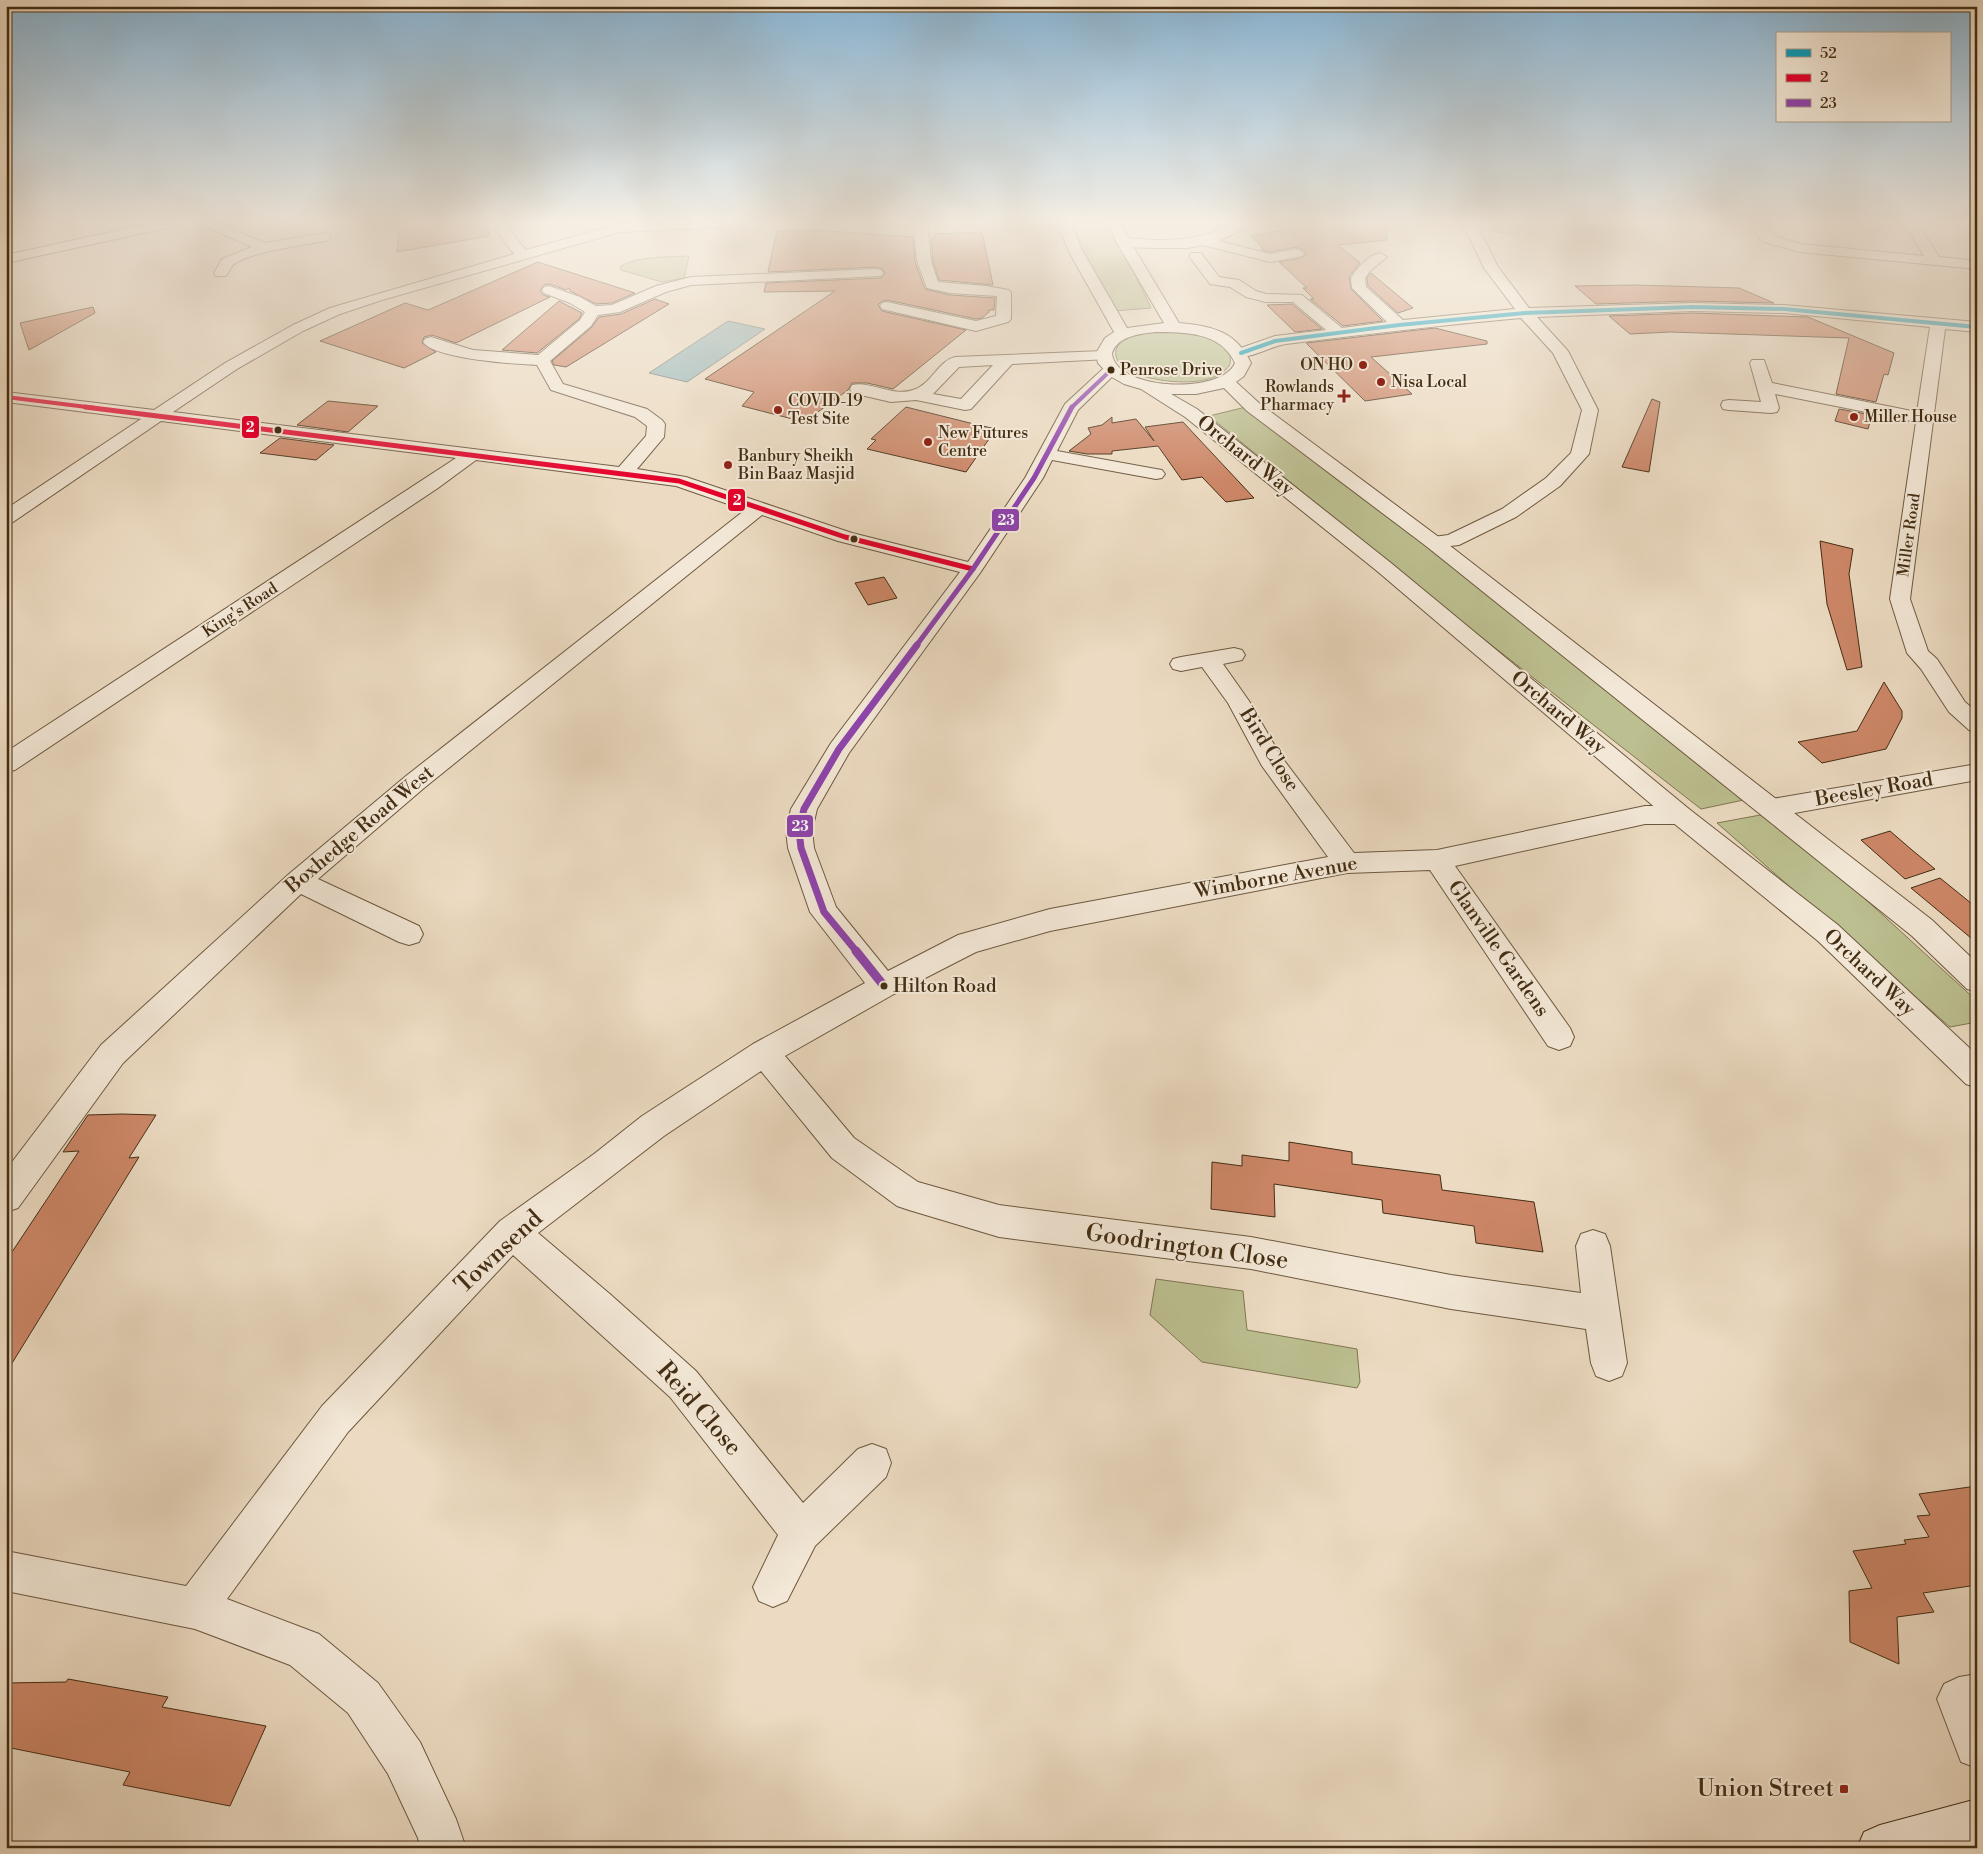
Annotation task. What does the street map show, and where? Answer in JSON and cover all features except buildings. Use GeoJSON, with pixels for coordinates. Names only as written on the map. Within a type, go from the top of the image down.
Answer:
{"type":"FeatureCollection","features":[{"type":"Feature","properties":{"kind":"street"},"geometry":{"type":"LineString","coordinates":[[6,518],[232,366],[298,328],[343,309]]}},
{"type":"Feature","properties":{"kind":"street"},"geometry":{"type":"LineString","coordinates":[[589,309],[594,311],[616,309]]}},
{"type":"Feature","properties":{"kind":"street"},"geometry":{"type":"LineString","coordinates":[[898,309],[976,326],[1003,319],[1003,309]]}},
{"type":"Feature","properties":{"kind":"street"},"geometry":{"type":"LineString","coordinates":[[1108,309],[1122,334]]}},
{"type":"Feature","properties":{"kind":"street"},"geometry":{"type":"LineString","coordinates":[[1163,309],[1174,327]]}},
{"type":"Feature","properties":{"kind":"street"},"geometry":{"type":"LineString","coordinates":[[1310,309],[1339,333]]}},
{"type":"Feature","properties":{"kind":"street"},"geometry":{"type":"LineString","coordinates":[[1381,309],[1398,325]]}},
{"type":"Feature","properties":{"kind":"street"},"geometry":{"type":"LineString","coordinates":[[1433,542],[1452,541],[1509,513],[1553,482],[1580,454],[1590,410],[1560,351],[1522,309]]}},
{"type":"Feature","properties":{"kind":"street"},"geometry":{"type":"LineString","coordinates":[[884,986],[824,912],[801,848],[799,830],[804,810],[839,750],[973,569],[1034,478],[1071,408],[1090,391],[1107,363],[1105,348],[1112,340],[1122,334],[1155,327],[1174,327],[1242,340],[1275,341],[1398,325],[1525,313],[1650,309]]}},
{"type":"Feature","properties":{"kind":"street"},"geometry":{"type":"LineString","coordinates":[[1781,309],[1977,327]]}},
{"type":"Feature","properties":{"kind":"street"},"geometry":{"type":"LineString","coordinates":[[431,342],[451,350],[491,359],[542,360],[586,323],[594,311]]}},
{"type":"Feature","properties":{"kind":"street","name":"Miller Road"},"geometry":{"type":"LineString","coordinates":[[1938,323],[1900,599],[1918,653],[1929,664],[1957,707],[1977,725]]}},
{"type":"Feature","properties":{"kind":"street"},"geometry":{"type":"LineString","coordinates":[[1090,391],[1137,382],[1168,389],[1190,389],[1226,381],[1238,372],[1243,363],[1241,353],[1231,343],[1216,336]]}},
{"type":"Feature","properties":{"kind":"street"},"geometry":{"type":"LineString","coordinates":[[1241,353],[1275,341]]}},
{"type":"Feature","properties":{"kind":"street"},"geometry":{"type":"LineString","coordinates":[[542,360],[557,388],[641,413],[656,424],[655,437],[624,473]]}},
{"type":"Feature","properties":{"kind":"street"},"geometry":{"type":"LineString","coordinates":[[915,395],[965,405],[1006,361]]}},
{"type":"Feature","properties":{"kind":"street"},"geometry":{"type":"LineString","coordinates":[[858,389],[895,397],[915,395],[925,391],[955,362],[1107,363]]}},
{"type":"Feature","properties":{"kind":"street"},"geometry":{"type":"LineString","coordinates":[[1729,405],[1771,408],[1758,362]]}},
{"type":"Feature","properties":{"kind":"street","name":"Orchard Way"},"geometry":{"type":"LineString","coordinates":[[1107,363],[1191,413],[1384,567],[1680,815],[1828,933],[1970,1058]]}},
{"type":"Feature","properties":{"kind":"street"},"geometry":{"type":"LineString","coordinates":[[1226,381],[1253,407],[1433,542],[1772,808],[1922,928],[1977,981]]}},
{"type":"Feature","properties":{"kind":"street"},"geometry":{"type":"LineString","coordinates":[[1765,387],[1804,393],[1925,419]]}},
{"type":"Feature","properties":{"kind":"street"},"geometry":{"type":"LineString","coordinates":[[6,397],[624,473],[679,482],[845,537],[973,569]]}},
{"type":"Feature","properties":{"kind":"street","name":"King's Road"},"geometry":{"type":"LineString","coordinates":[[6,764],[431,484],[472,454]]}},
{"type":"Feature","properties":{"kind":"street"},"geometry":{"type":"LineString","coordinates":[[1047,454],[1156,474]]}},
{"type":"Feature","properties":{"kind":"street","name":"Boxhedge Road West"},"geometry":{"type":"LineString","coordinates":[[6,1196],[112,1054],[298,881],[416,782],[758,509]]}},
{"type":"Feature","properties":{"kind":"street"},"geometry":{"type":"LineString","coordinates":[[1181,664],[1234,655]]}},
{"type":"Feature","properties":{"kind":"street","name":"Bird Close"},"geometry":{"type":"LineString","coordinates":[[1208,659],[1238,701],[1271,760],[1347,863]]}},
{"type":"Feature","properties":{"kind":"street","name":"Beesley Road"},"geometry":{"type":"LineString","coordinates":[[1772,808],[1977,772]]}},
{"type":"Feature","properties":{"kind":"street","name":"Wimborne Avenue"},"geometry":{"type":"LineString","coordinates":[[884,986],[968,943],[1050,920],[1347,863],[1437,860],[1645,815],[1680,815]]}},
{"type":"Feature","properties":{"kind":"street","name":"Glanville Gardens"},"geometry":{"type":"LineString","coordinates":[[1437,860],[1559,1037]]}},
{"type":"Feature","properties":{"kind":"street"},"geometry":{"type":"LineString","coordinates":[[298,881],[409,934]]}},
{"type":"Feature","properties":{"kind":"street","name":"Townsend"},"geometry":{"type":"LineString","coordinates":[[195,1608],[335,1419],[512,1232],[605,1164],[652,1126],[764,1053],[884,986]]}},
{"type":"Feature","properties":{"kind":"street","name":"Goodrington Close"},"geometry":{"type":"LineString","coordinates":[[764,1053],[843,1148],[909,1195],[999,1221],[1251,1253],[1451,1292],[1546,1304],[1600,1314]]}},
{"type":"Feature","properties":{"kind":"street","name":"Reid Close"},"geometry":{"type":"LineString","coordinates":[[512,1232],[599,1307],[683,1384],[801,1532]]}},
{"type":"Feature","properties":{"kind":"street"},"geometry":{"type":"LineString","coordinates":[[1593,1246],[1600,1314],[1610,1362]]}},
{"type":"Feature","properties":{"kind":"street"},"geometry":{"type":"LineString","coordinates":[[773,1587],[801,1532],[872,1463]]}},
{"type":"Feature","properties":{"kind":"street"},"geometry":{"type":"LineString","coordinates":[[6,1571],[195,1608],[304,1649],[363,1698],[404,1758],[440,1835],[443,1848]]}},
{"type":"Feature","properties":{"kind":"street"},"geometry":{"type":"LineString","coordinates":[[1977,1696],[1959,1699],[1977,1746]]}},
{"type":"Feature","properties":{"kind":"street"},"geometry":{"type":"LineString","coordinates":[[1880,1848],[1977,1822]]}},
{"type":"Feature","properties":{"kind":"green space"},"geometry":{"type":"Polygon","coordinates":[[[1113,309],[1145,309],[1114,311],[1113,309]]]}},
{"type":"Feature","properties":{"kind":"green space"},"geometry":{"type":"Polygon","coordinates":[[[1158,331],[1196,334],[1215,340],[1223,345],[1229,354],[1229,366],[1221,374],[1209,379],[1180,382],[1150,378],[1127,370],[1120,364],[1116,356],[1119,344],[1131,337],[1158,331]]]}},
{"type":"Feature","properties":{"kind":"green space"},"geometry":{"type":"Polygon","coordinates":[[[1246,407],[1753,798],[1701,809],[1462,622],[1209,416],[1246,407]]]}},
{"type":"Feature","properties":{"kind":"green space"},"geometry":{"type":"Polygon","coordinates":[[[1771,813],[1977,1001],[1977,1022],[1950,1027],[1717,823],[1771,813]]]}},
{"type":"Feature","properties":{"kind":"green space"},"geometry":{"type":"Polygon","coordinates":[[[1156,1279],[1243,1291],[1247,1330],[1357,1349],[1360,1382],[1357,1388],[1202,1362],[1150,1315],[1156,1279]]]}},
{"type":"Feature","properties":{"kind":"water"},"geometry":{"type":"Polygon","coordinates":[[[728,321],[765,329],[687,382],[649,373],[728,321]]]}},
{"type":"Feature","properties":{"kind":"transit line","name":"52"},"geometry":{"type":"LineString","coordinates":[[1241,353],[1275,341],[1399,325],[1525,313],[1650,309]]}},
{"type":"Feature","properties":{"kind":"transit line","name":"52"},"geometry":{"type":"LineString","coordinates":[[1762,309],[1977,327]]}},
{"type":"Feature","properties":{"kind":"transit line","name":"23"},"geometry":{"type":"LineString","coordinates":[[884,986],[824,912],[801,848],[799,830],[804,809],[839,749],[973,569],[1034,478],[1071,408],[1111,370]]}},
{"type":"Feature","properties":{"kind":"transit line","name":"2"},"geometry":{"type":"LineString","coordinates":[[6,397],[679,481],[845,537],[973,569]]}},
{"type":"Feature","properties":{"kind":"place","name":"ON HO"},"geometry":{"type":"Point","coordinates":[1363,365]}},
{"type":"Feature","properties":{"kind":"place","name":"Penrose Drive"},"geometry":{"type":"Point","coordinates":[1111,370]}},
{"type":"Feature","properties":{"kind":"place","name":"Nisa Local"},"geometry":{"type":"Point","coordinates":[1381,382]}},
{"type":"Feature","properties":{"kind":"place","name":"Rowlands Pharmacy"},"geometry":{"type":"Point","coordinates":[1344,396]}},
{"type":"Feature","properties":{"kind":"place","name":"COVID-19 Test Site"},"geometry":{"type":"Point","coordinates":[778,410]}},
{"type":"Feature","properties":{"kind":"place","name":"Miller House"},"geometry":{"type":"Point","coordinates":[1854,417]}},
{"type":"Feature","properties":{"kind":"place","name":"New Futures Centre"},"geometry":{"type":"Point","coordinates":[928,442]}},
{"type":"Feature","properties":{"kind":"place","name":"Banbury Sheikh Bin Baaz Masjid"},"geometry":{"type":"Point","coordinates":[728,465]}},
{"type":"Feature","properties":{"kind":"place","name":"Hilton Road"},"geometry":{"type":"Point","coordinates":[884,986]}},
{"type":"Feature","properties":{"kind":"place","name":"Union Street"},"geometry":{"type":"Point","coordinates":[1844,1789]}}]}
